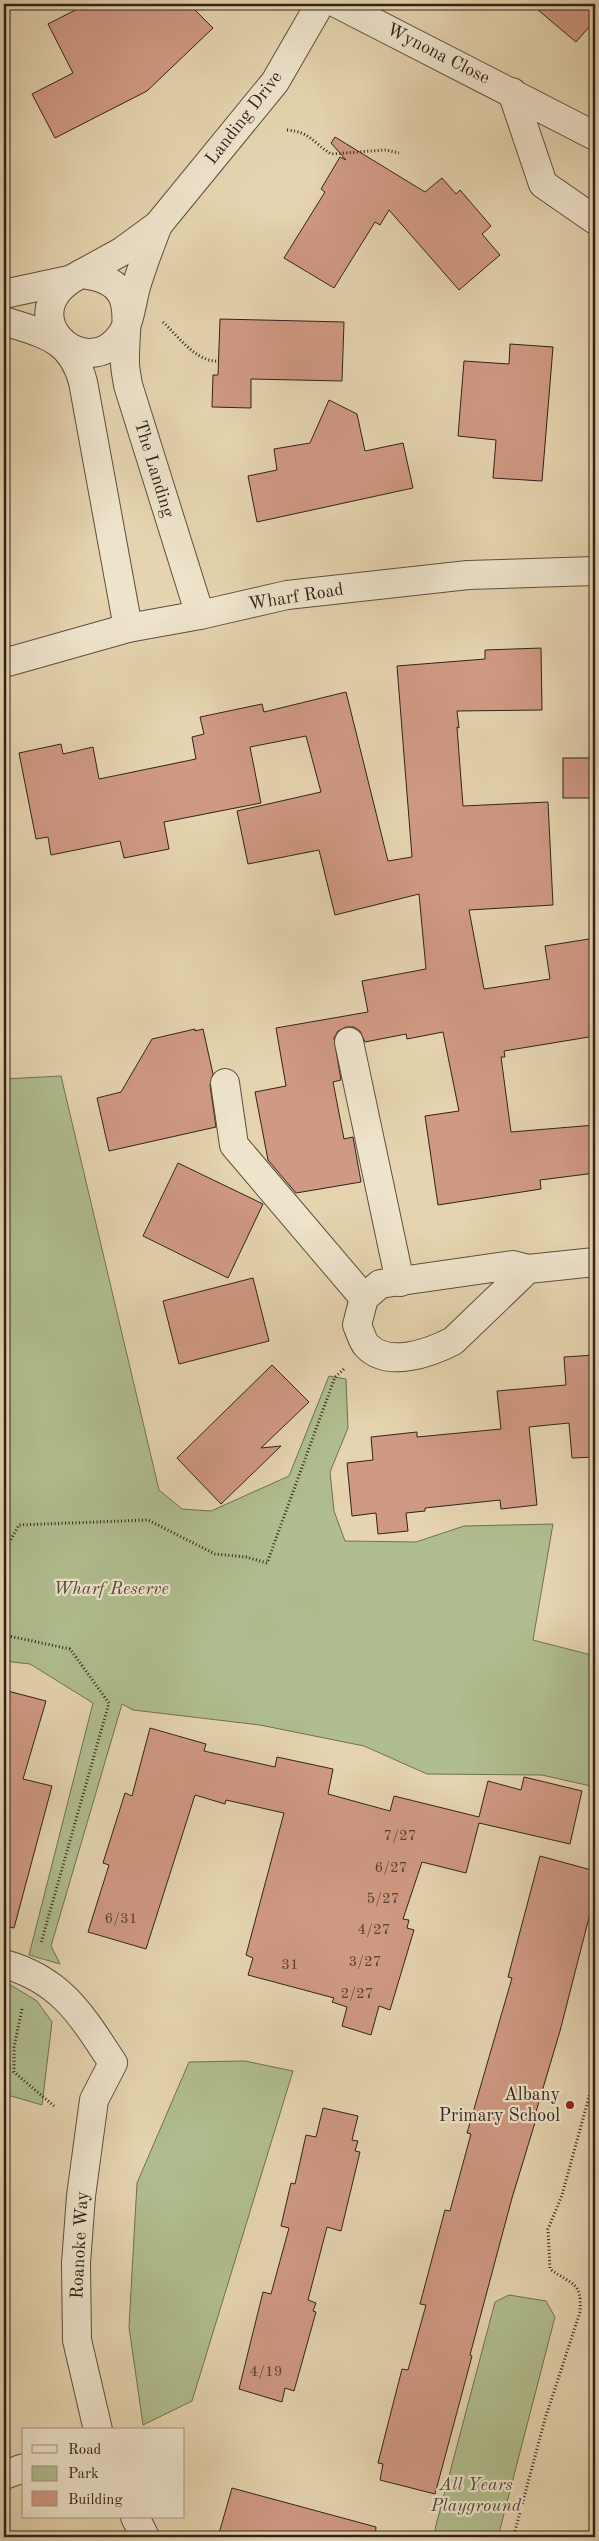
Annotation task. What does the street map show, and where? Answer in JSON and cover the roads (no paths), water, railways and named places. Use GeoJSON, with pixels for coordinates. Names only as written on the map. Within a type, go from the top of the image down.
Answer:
{"type":"FeatureCollection","features":[{"type":"Feature","properties":{"kind":"street","name":"Landing Drive"},"geometry":{"type":"LineString","coordinates":[[158,225],[275,82],[320,4]]}},
{"type":"Feature","properties":{"kind":"street","name":"Wynona Close"},"geometry":{"type":"LineString","coordinates":[[338,4],[595,136]]}},
{"type":"Feature","properties":{"kind":"street"},"geometry":{"type":"LineString","coordinates":[[512,92],[543,184],[595,220]]}},
{"type":"Feature","properties":{"kind":"street"},"geometry":{"type":"LineString","coordinates":[[128,628],[83,382],[74,358],[53,332],[49,312],[52,299],[59,288],[121,252],[158,225]]}},
{"type":"Feature","properties":{"kind":"street"},"geometry":{"type":"LineString","coordinates":[[4,321],[62,343],[77,351],[98,352],[116,342],[124,332],[144,261],[158,225]]}},
{"type":"Feature","properties":{"kind":"street"},"geometry":{"type":"LineString","coordinates":[[4,294],[75,277],[106,278],[116,286],[123,296],[128,308],[128,320]]}},
{"type":"Feature","properties":{"kind":"street","name":"The Landing"},"geometry":{"type":"LineString","coordinates":[[128,320],[125,363],[128,386],[200,615]]}},
{"type":"Feature","properties":{"kind":"street","name":"Wharf Road"},"geometry":{"type":"LineString","coordinates":[[4,663],[128,628],[200,615],[287,595],[468,576],[595,571]]}},
{"type":"Feature","properties":{"kind":"street"},"geometry":{"type":"LineString","coordinates":[[349,1042],[400,1282]]}},
{"type":"Feature","properties":{"kind":"street"},"geometry":{"type":"LineString","coordinates":[[226,1083],[234,1145],[364,1298]]}},
{"type":"Feature","properties":{"kind":"street"},"geometry":{"type":"LineString","coordinates":[[528,1269],[453,1341],[438,1349],[390,1359],[367,1346],[357,1325],[364,1298],[380,1284],[513,1266],[528,1269],[595,1262]]}},
{"type":"Feature","properties":{"kind":"street","name":"Roanoke Way"},"geometry":{"type":"LineString","coordinates":[[4,1964],[32,1974],[58,1991],[76,2008],[113,2063],[94,2100],[81,2196],[76,2263],[78,2340],[98,2428]]}},
{"type":"Feature","properties":{"kind":"street"},"geometry":{"type":"LineString","coordinates":[[4,2475],[22,2469]]}},
{"type":"Feature","properties":{"kind":"street"},"geometry":{"type":"LineString","coordinates":[[135,2518],[145,2537]]}},
{"type":"Feature","properties":{"kind":"place","name":"Albany Primary School"},"geometry":{"type":"Point","coordinates":[570,2105]}},
{"type":"Feature","properties":{"kind":"park label","name":"Wharf Reserve"},"geometry":{"type":"Point","coordinates":[111,1589]}},
{"type":"Feature","properties":{"kind":"park label","name":"All Years Playground"},"geometry":{"type":"Point","coordinates":[476,2495]}}]}
